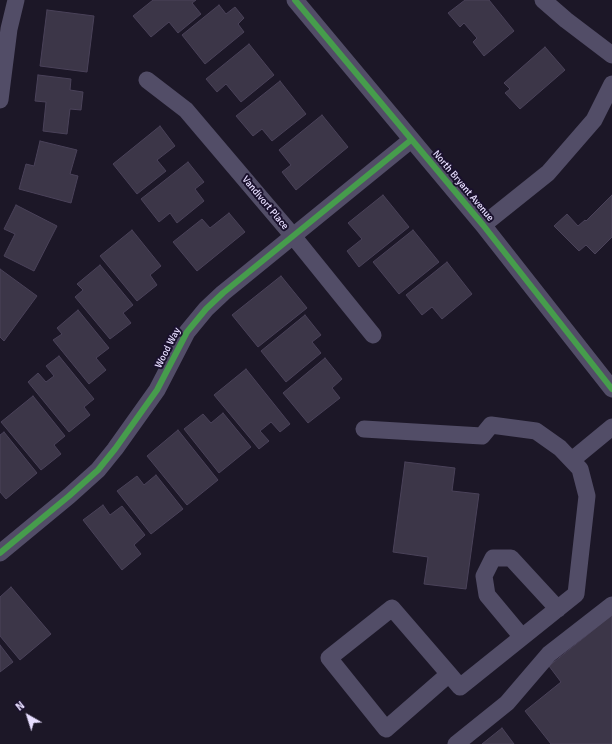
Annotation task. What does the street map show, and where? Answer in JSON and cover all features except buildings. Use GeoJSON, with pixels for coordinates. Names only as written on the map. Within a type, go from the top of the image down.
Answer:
{"type":"FeatureCollection","features":[{"type":"Feature","properties":{"kind":"street"},"geometry":{"type":"LineString","coordinates":[[0,100],[9,29],[16,0]]}},
{"type":"Feature","properties":{"kind":"street","name":"North Bryant Avenue"},"geometry":{"type":"LineString","coordinates":[[295,0],[483,225],[612,389]]}},
{"type":"Feature","properties":{"kind":"street"},"geometry":{"type":"LineString","coordinates":[[543,0],[566,20],[612,55]]}},
{"type":"Feature","properties":{"kind":"street","name":"Vandivort Place"},"geometry":{"type":"LineString","coordinates":[[147,80],[186,110],[293,236],[373,335]]}},
{"type":"Feature","properties":{"kind":"street"},"geometry":{"type":"LineString","coordinates":[[483,225],[548,173],[594,120],[612,84]]}},
{"type":"Feature","properties":{"kind":"street","name":"Wood Way"},"geometry":{"type":"LineString","coordinates":[[0,553],[98,470],[115,449],[157,390],[187,332],[206,309],[223,293],[411,140]]}},
{"type":"Feature","properties":{"kind":"street"},"geometry":{"type":"LineString","coordinates":[[364,429],[482,436],[491,426],[536,431],[560,448],[580,469],[587,496],[576,594],[460,687],[449,674],[392,608],[329,658],[386,729],[449,674]]}},
{"type":"Feature","properties":{"kind":"street"},"geometry":{"type":"LineString","coordinates":[[572,460],[612,426]]}},
{"type":"Feature","properties":{"kind":"street"},"geometry":{"type":"LineString","coordinates":[[522,637],[486,595],[484,576],[493,558],[511,558],[558,608]]}},
{"type":"Feature","properties":{"kind":"street"},"geometry":{"type":"LineString","coordinates":[[456,744],[506,703],[549,654],[612,605]]}},
{"type":"Feature","properties":{"kind":"cycle path"},"geometry":{"type":"LineString","coordinates":[[295,0],[483,225],[612,389]]}},
{"type":"Feature","properties":{"kind":"cycle path"},"geometry":{"type":"LineString","coordinates":[[0,553],[98,470],[115,449],[157,390],[187,332],[206,309],[223,293],[411,140]]}}]}
